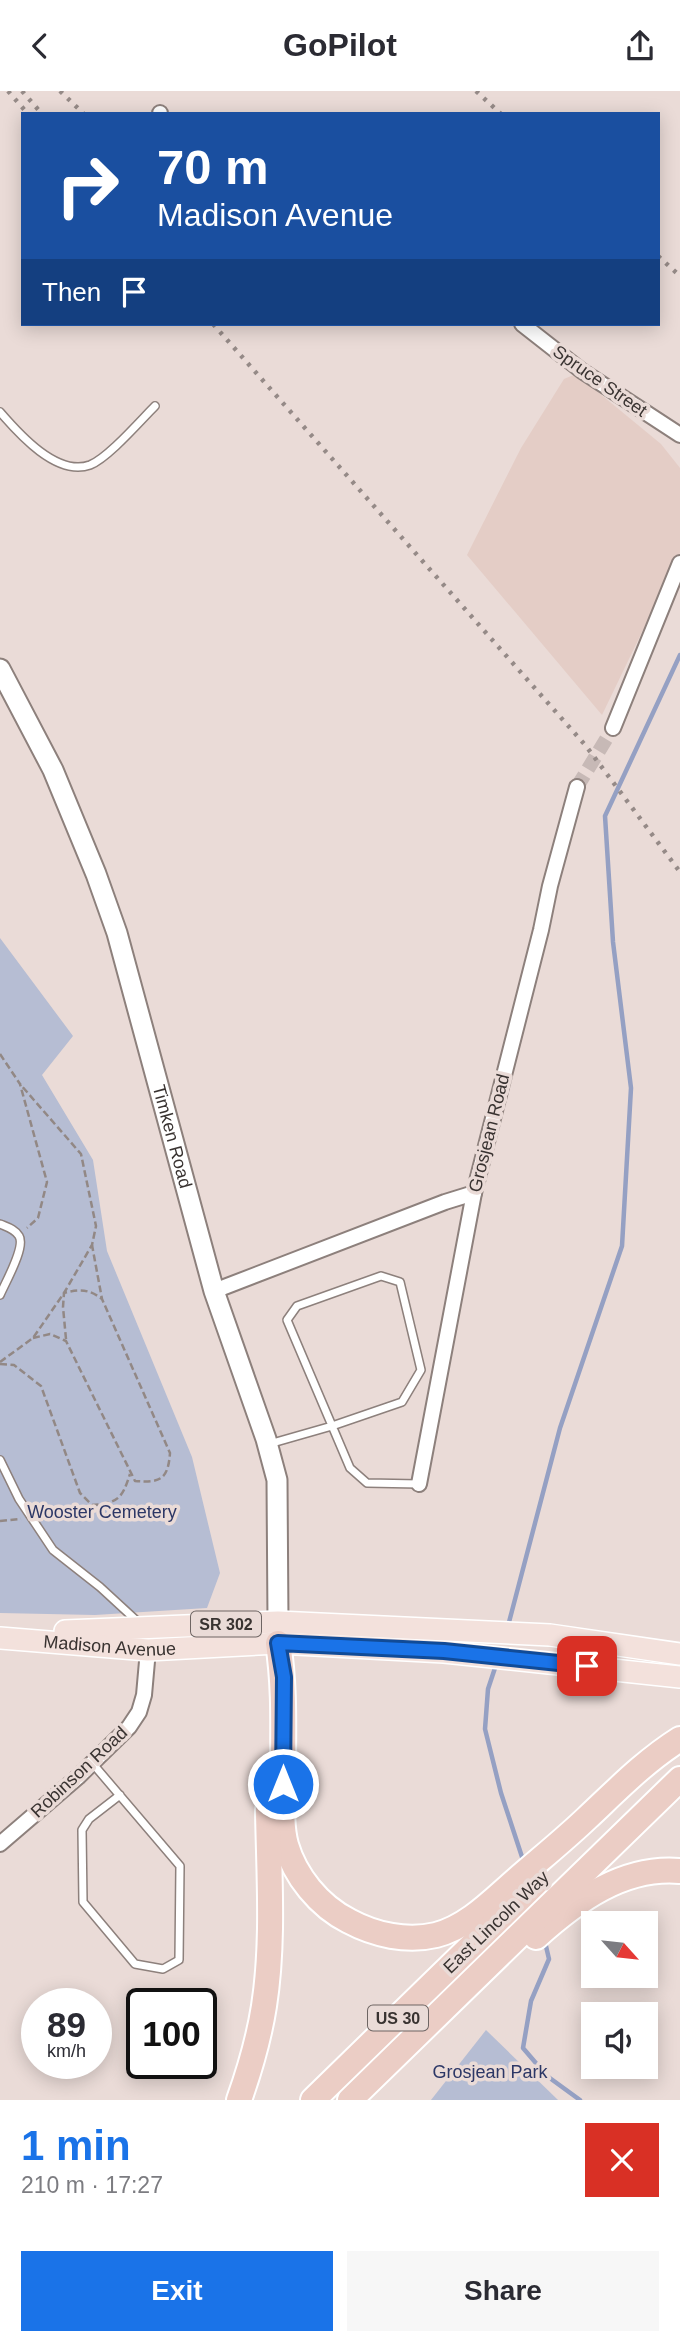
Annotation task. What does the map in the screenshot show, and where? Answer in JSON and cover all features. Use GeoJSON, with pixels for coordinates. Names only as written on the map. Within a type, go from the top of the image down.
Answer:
{"type":"FeatureCollection","features":[{"type":"Feature","properties":{"kind":"highway"},"geometry":{"type":"LineString","coordinates":[[278,1633],[284,1677],[284,1829],[291,1859],[310,1889],[331,1910],[345,1919],[368,1930],[398,1937],[417,1938],[457,1927],[480,1925]]}},
{"type":"Feature","properties":{"kind":"highway"},"geometry":{"type":"LineString","coordinates":[[239,2100],[258,2037],[265,1992],[269,1885],[268,1679],[278,1633]]}},
{"type":"Feature","properties":{"kind":"highway"},"geometry":{"type":"LineString","coordinates":[[572,1840],[653,1755],[680,1739]]}},
{"type":"Feature","properties":{"kind":"highway","name":"East Lincoln Way"},"geometry":{"type":"LineString","coordinates":[[313,2100],[480,1925],[680,1744]]}},
{"type":"Feature","properties":{"kind":"highway","name":"East Lincoln Way"},"geometry":{"type":"LineString","coordinates":[[350,2100],[584,1885],[680,1779]]}},
{"type":"Feature","properties":{"kind":"highway"},"geometry":{"type":"LineString","coordinates":[[584,1885],[648,1872],[680,1871]]}},
{"type":"Feature","properties":{"kind":"highway"},"geometry":{"type":"LineString","coordinates":[[366,2100],[491,1970]]}},
{"type":"Feature","properties":{"kind":"main road","name":"Madison Avenue"},"geometry":{"type":"LineString","coordinates":[[0,1635],[148,1640],[278,1633],[452,1629],[550,1635],[680,1654]]}},
{"type":"Feature","properties":{"kind":"main road","name":"Madison Avenue"},"geometry":{"type":"LineString","coordinates":[[278,1633],[680,1677]]}},
{"type":"Feature","properties":{"kind":"street","name":"Spruce Street"},"geometry":{"type":"LineString","coordinates":[[525,326],[582,371],[680,435]]}},
{"type":"Feature","properties":{"kind":"street"},"geometry":{"type":"LineString","coordinates":[[614,728],[680,563]]}},
{"type":"Feature","properties":{"kind":"street","name":"Timken Road"},"geometry":{"type":"LineString","coordinates":[[0,669],[53,770],[117,933],[214,1290],[268,1444],[277,1479],[279,1510],[278,1633]]}},
{"type":"Feature","properties":{"kind":"street","name":"Grosjean Road"},"geometry":{"type":"LineString","coordinates":[[419,1484],[474,1193],[577,787]]}},
{"type":"Feature","properties":{"kind":"street"},"geometry":{"type":"LineString","coordinates":[[214,1290],[474,1193]]}},
{"type":"Feature","properties":{"kind":"street","name":"Robinson Road"},"geometry":{"type":"LineString","coordinates":[[0,1844],[129,1727],[139,1712],[144,1695],[148,1640]]}},
{"type":"Feature","properties":{"kind":"lane"},"geometry":{"type":"LineString","coordinates":[[0,412],[48,459],[71,467],[90,465],[114,447],[155,406]]}},
{"type":"Feature","properties":{"kind":"lane"},"geometry":{"type":"LineString","coordinates":[[0,1224],[12,1229],[19,1235],[21,1242],[0,1295]]}},
{"type":"Feature","properties":{"kind":"lane"},"geometry":{"type":"LineString","coordinates":[[268,1444],[332,1426],[402,1402],[421,1370],[400,1282],[381,1276],[297,1306],[287,1320],[332,1426],[350,1468],[367,1483],[419,1484]]}},
{"type":"Feature","properties":{"kind":"lane"},"geometry":{"type":"LineString","coordinates":[[0,1460],[19,1499],[53,1550],[148,1640]]}},
{"type":"Feature","properties":{"kind":"lane"},"geometry":{"type":"LineString","coordinates":[[92,1763],[120,1795],[180,1865],[179,1960],[163,1969],[135,1964],[83,1902],[82,1830],[89,1819],[120,1795]]}},
{"type":"Feature","properties":{"kind":"path"},"geometry":{"type":"LineString","coordinates":[[0,1054],[20,1084],[81,1154],[96,1226],[92,1245],[33,1338],[0,1363]]}},
{"type":"Feature","properties":{"kind":"path"},"geometry":{"type":"LineString","coordinates":[[19,1235],[38,1218],[47,1182],[20,1084]]}},
{"type":"Feature","properties":{"kind":"path"},"geometry":{"type":"LineString","coordinates":[[64,1293],[62,1307],[66,1341],[130,1474],[135,1481],[151,1482],[164,1476],[169,1469],[170,1453],[102,1299],[92,1245]]}},
{"type":"Feature","properties":{"kind":"path"},"geometry":{"type":"LineString","coordinates":[[64,1293],[79,1289],[92,1291],[102,1299]]}},
{"type":"Feature","properties":{"kind":"path"},"geometry":{"type":"LineString","coordinates":[[33,1338],[50,1335],[66,1341]]}},
{"type":"Feature","properties":{"kind":"path"},"geometry":{"type":"LineString","coordinates":[[0,1363],[14,1365],[41,1385],[80,1493],[92,1505],[111,1504],[125,1491],[130,1474]]}},
{"type":"Feature","properties":{"kind":"path"},"geometry":{"type":"LineString","coordinates":[[0,1521],[32,1518]]}},
{"type":"Feature","properties":{"kind":"shaded area"},"geometry":{"type":"Polygon","coordinates":[[[576,374],[661,444],[680,468],[680,553],[602,715],[467,555],[521,448],[564,379],[576,374]]]}},
{"type":"Feature","properties":{"kind":"green space","name":"Wooster Cemetery"},"geometry":{"type":"Polygon","coordinates":[[[0,938],[73,1036],[42,1075],[93,1160],[107,1251],[192,1457],[220,1573],[207,1608],[95,1615],[0,1613],[0,938]]]}},
{"type":"Feature","properties":{"kind":"green space","name":"Grosjean Park"},"geometry":{"type":"Polygon","coordinates":[[[486,2030],[558,2100],[431,2100],[486,2030]]]}},
{"type":"Feature","properties":{"kind":"waterway"},"geometry":{"type":"LineString","coordinates":[[508,1626],[560,1428],[622,1246],[631,1088],[613,942],[605,816],[680,655]]}},
{"type":"Feature","properties":{"kind":"waterway"},"geometry":{"type":"LineString","coordinates":[[496,1665],[488,1689],[485,1729],[501,1793],[524,1863]]}},
{"type":"Feature","properties":{"kind":"waterway"},"geometry":{"type":"LineString","coordinates":[[545,1942],[549,1959],[531,2001],[523,2048],[547,2076],[580,2100]]}},
{"type":"Feature","properties":{"kind":"tunnel"},"geometry":{"type":"LineString","coordinates":[[577,787],[613,728]]}},
{"type":"Feature","properties":{"kind":"railway"},"geometry":{"type":"LineString","coordinates":[[8,91],[26,112]]}},
{"type":"Feature","properties":{"kind":"railway"},"geometry":{"type":"LineString","coordinates":[[22,91],[40,112]]}},
{"type":"Feature","properties":{"kind":"railway"},"geometry":{"type":"LineString","coordinates":[[60,91],[82,112]]}},
{"type":"Feature","properties":{"kind":"railway"},"geometry":{"type":"LineString","coordinates":[[476,91],[499,112]]}},
{"type":"Feature","properties":{"kind":"railway"},"geometry":{"type":"LineString","coordinates":[[660,258],[680,276]]}},
{"type":"Feature","properties":{"kind":"railway"},"geometry":{"type":"LineString","coordinates":[[215,326],[586,746],[680,872]]}},
{"type":"Feature","properties":{"kind":"route"},"geometry":{"type":"LineString","coordinates":[[283,1784],[284,1677],[278,1643],[444,1651],[587,1666]]}}]}
